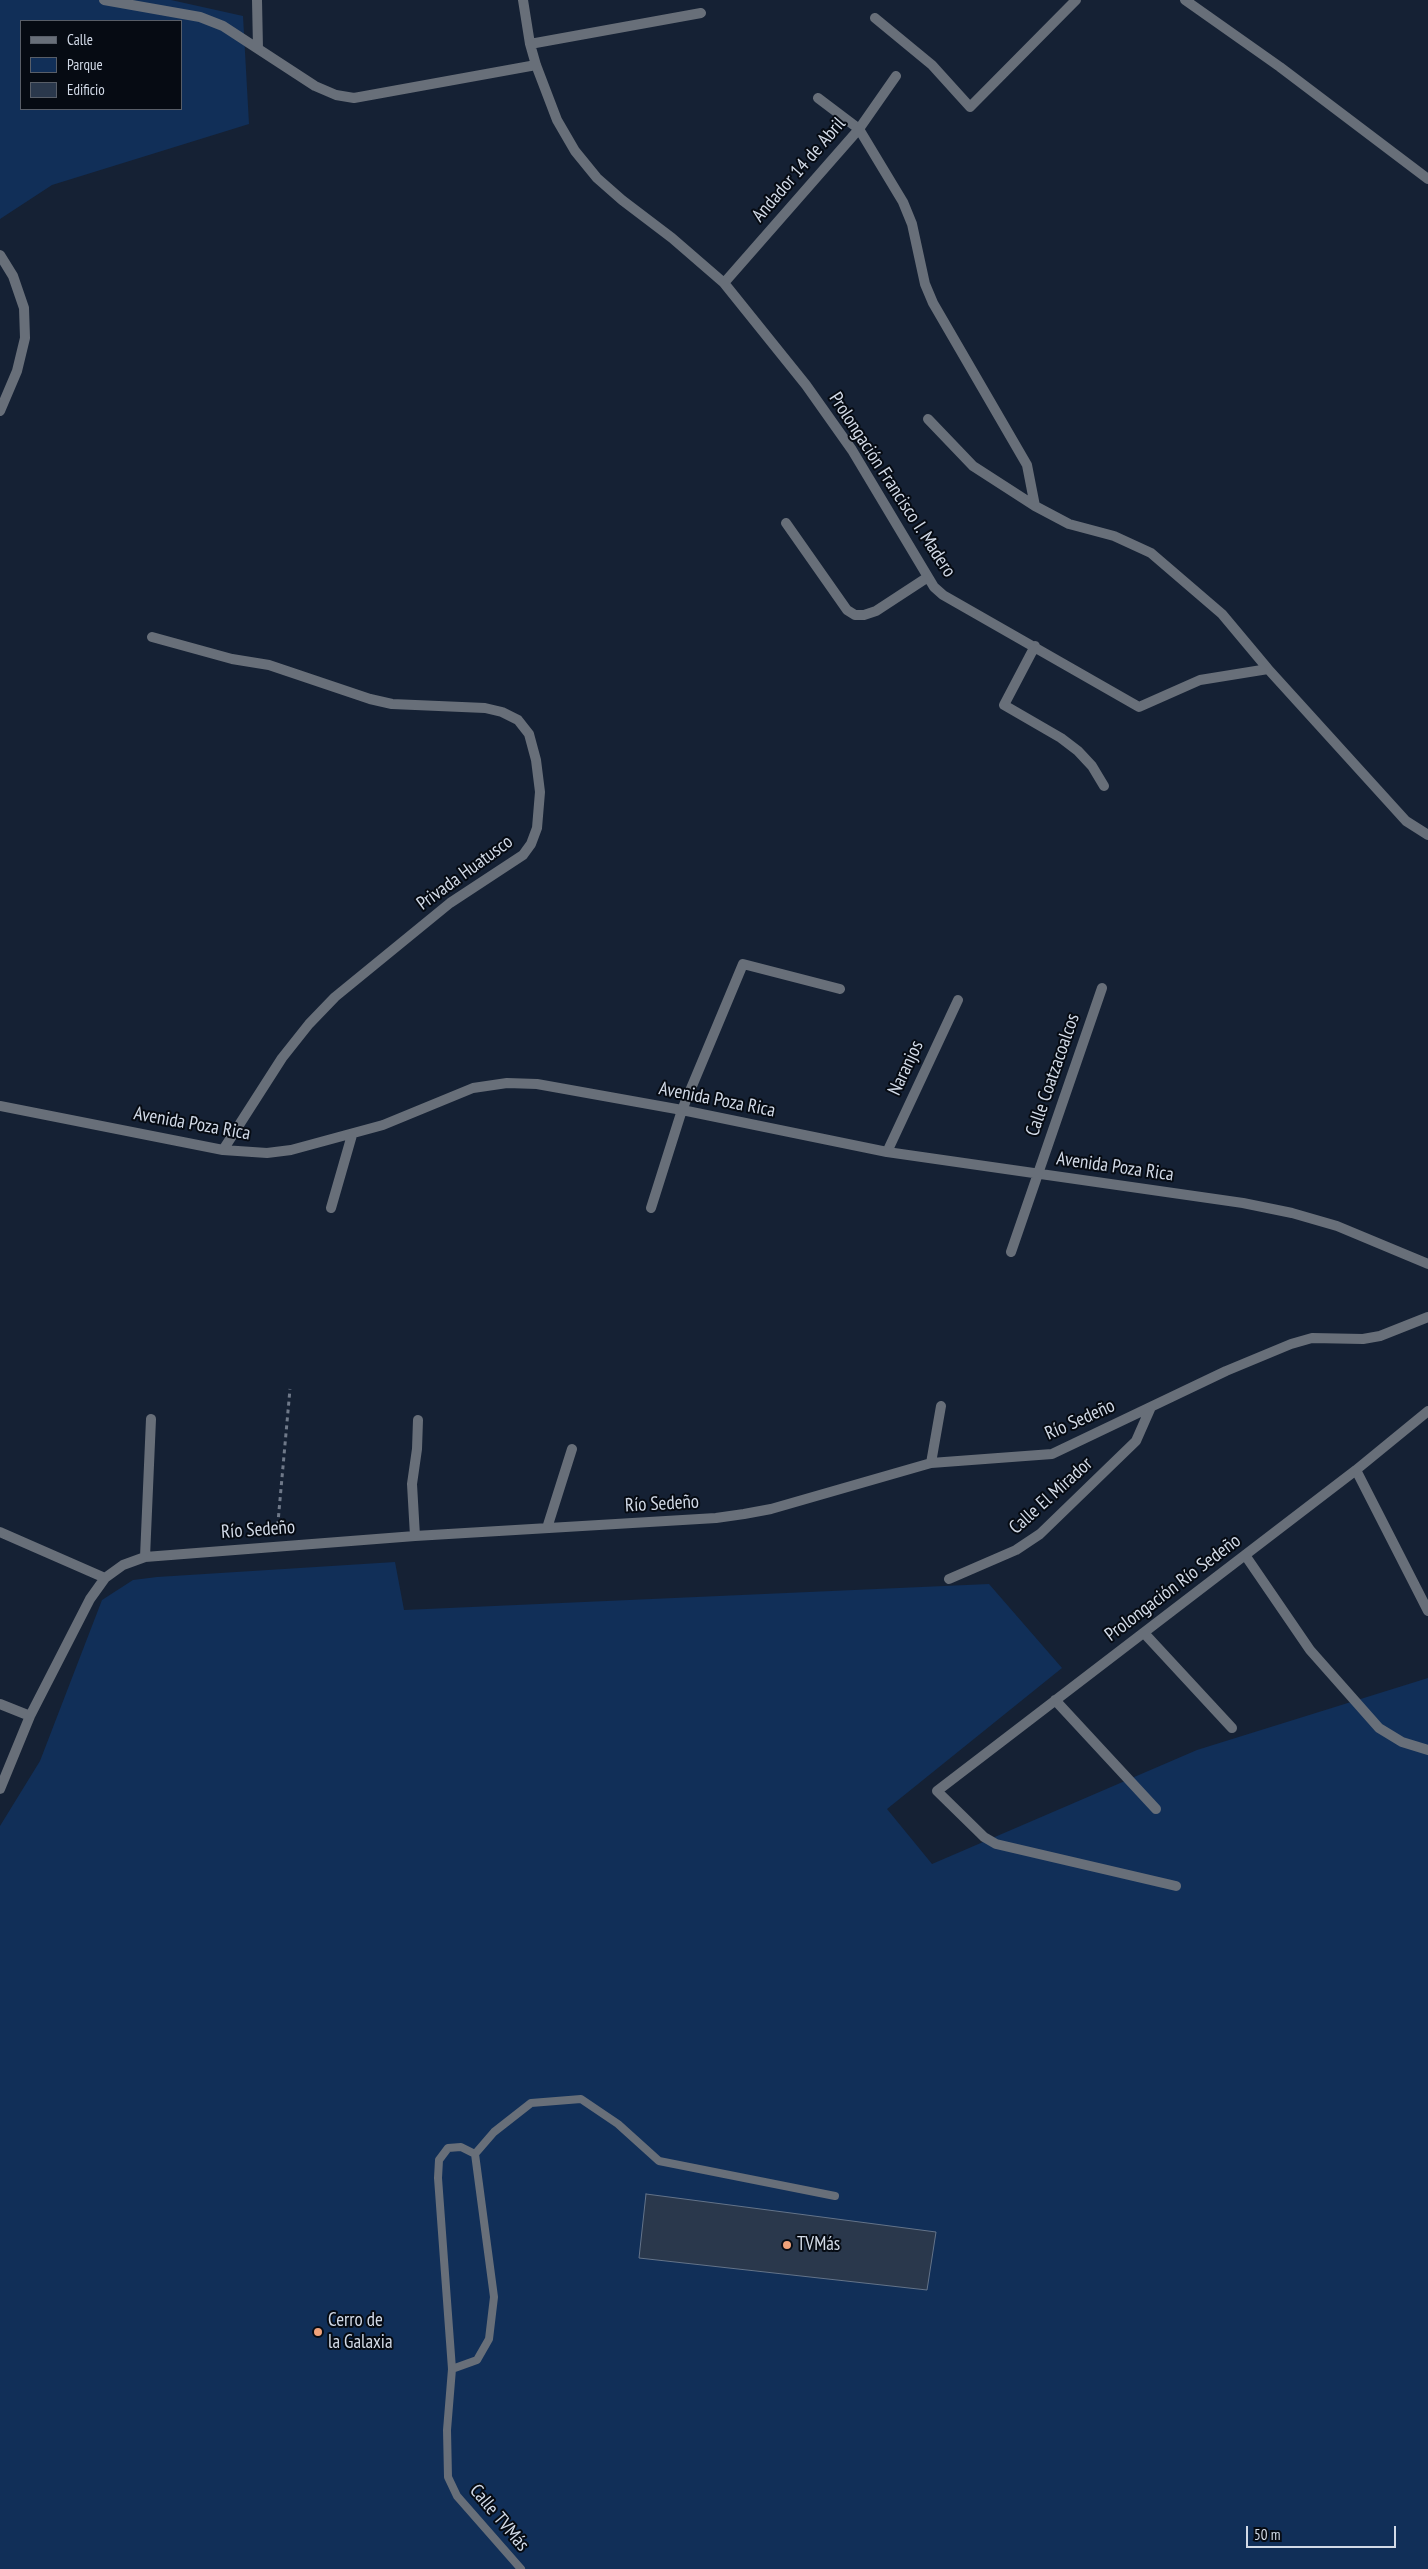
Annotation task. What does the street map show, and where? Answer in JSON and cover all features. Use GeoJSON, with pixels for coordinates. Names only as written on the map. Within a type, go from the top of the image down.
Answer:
{"type":"FeatureCollection","features":[{"type":"Feature","properties":{"kind":"street"},"geometry":{"type":"LineString","coordinates":[[104,0],[140,4],[200,17],[223,26],[315,86],[336,95],[354,98],[536,65]]}},
{"type":"Feature","properties":{"kind":"street"},"geometry":{"type":"LineString","coordinates":[[257,0],[258,48]]}},
{"type":"Feature","properties":{"kind":"street","name":"Prolongación Francisco I. Madero"},"geometry":{"type":"LineString","coordinates":[[523,0],[530,44],[536,65],[557,120],[575,151],[597,178],[724,283],[806,385],[852,450],[934,587],[943,595],[1140,707],[1200,680],[1268,669]]}},
{"type":"Feature","properties":{"kind":"street"},"geometry":{"type":"LineString","coordinates":[[875,18],[932,65],[970,106],[1076,0]]}},
{"type":"Feature","properties":{"kind":"street"},"geometry":{"type":"LineString","coordinates":[[1185,0],[1280,67],[1428,179]]}},
{"type":"Feature","properties":{"kind":"street"},"geometry":{"type":"LineString","coordinates":[[530,44],[701,13]]}},
{"type":"Feature","properties":{"kind":"street","name":"Andador 14 de Abril"},"geometry":{"type":"LineString","coordinates":[[724,283],[859,129],[896,76]]}},
{"type":"Feature","properties":{"kind":"street"},"geometry":{"type":"LineString","coordinates":[[818,98],[859,129],[903,202],[912,224],[925,284],[933,304],[1027,465],[1035,506]]}},
{"type":"Feature","properties":{"kind":"street"},"geometry":{"type":"LineString","coordinates":[[0,255],[13,276],[24,308],[25,338],[17,371],[0,411]]}},
{"type":"Feature","properties":{"kind":"street"},"geometry":{"type":"LineString","coordinates":[[928,419],[973,466],[1035,506],[1069,524],[1114,536],[1151,553],[1222,614],[1268,669],[1406,820],[1428,835]]}},
{"type":"Feature","properties":{"kind":"street"},"geometry":{"type":"LineString","coordinates":[[786,523],[848,610],[855,614],[864,615],[876,611],[928,577]]}},
{"type":"Feature","properties":{"kind":"street","name":"Privada Huatusco"},"geometry":{"type":"LineString","coordinates":[[152,637],[232,659],[269,665],[370,699],[392,704],[485,708],[502,712],[518,720],[529,734],[536,760],[540,792],[537,828],[531,844],[523,856],[450,903],[335,997],[309,1024],[282,1058],[224,1150]]}},
{"type":"Feature","properties":{"kind":"street"},"geometry":{"type":"LineString","coordinates":[[1035,646],[1004,705],[1061,738],[1078,751],[1092,766],[1104,786]]}},
{"type":"Feature","properties":{"kind":"street"},"geometry":{"type":"LineString","coordinates":[[652,1208],[682,1110],[743,964],[840,989]]}},
{"type":"Feature","properties":{"kind":"street","name":"Calle Coatzacoalcos"},"geometry":{"type":"LineString","coordinates":[[1011,1252],[1102,988]]}},
{"type":"Feature","properties":{"kind":"street","name":"Naranjos"},"geometry":{"type":"LineString","coordinates":[[887,1152],[958,1000]]}},
{"type":"Feature","properties":{"kind":"street","name":"Avenida Poza Rica"},"geometry":{"type":"LineString","coordinates":[[0,1106],[244,1153],[291,1150],[352,1135],[383,1125],[473,1088],[506,1083],[537,1084],[682,1110],[887,1152],[1243,1203],[1292,1213],[1337,1226],[1428,1264]]}},
{"type":"Feature","properties":{"kind":"street"},"geometry":{"type":"LineString","coordinates":[[331,1208],[352,1135]]}},
{"type":"Feature","properties":{"kind":"street","name":"Río Sedeño"},"geometry":{"type":"LineString","coordinates":[[0,1789],[30,1716],[90,1599],[105,1578],[123,1565],[145,1557],[415,1536],[744,1514],[771,1509],[931,1463],[1052,1454],[1226,1371],[1291,1344],[1312,1338],[1363,1339],[1380,1336],[1428,1317]]}},
{"type":"Feature","properties":{"kind":"street"},"geometry":{"type":"LineString","coordinates":[[931,1463],[941,1406]]}},
{"type":"Feature","properties":{"kind":"street","name":"Calle El Mirador"},"geometry":{"type":"LineString","coordinates":[[948,1579],[1016,1550],[1040,1534],[1136,1441],[1150,1407]]}},
{"type":"Feature","properties":{"kind":"street","name":"Prolongación Río Sedeño"},"geometry":{"type":"LineString","coordinates":[[1176,1886],[996,1844],[984,1837],[937,1791],[1356,1470],[1428,1411]]}},
{"type":"Feature","properties":{"kind":"street"},"geometry":{"type":"LineString","coordinates":[[145,1557],[151,1418]]}},
{"type":"Feature","properties":{"kind":"street"},"geometry":{"type":"LineString","coordinates":[[415,1536],[412,1484],[417,1448],[418,1420]]}},
{"type":"Feature","properties":{"kind":"street"},"geometry":{"type":"LineString","coordinates":[[547,1528],[572,1449]]}},
{"type":"Feature","properties":{"kind":"street"},"geometry":{"type":"LineString","coordinates":[[1356,1470],[1428,1610]]}},
{"type":"Feature","properties":{"kind":"street"},"geometry":{"type":"LineString","coordinates":[[0,1532],[105,1578]]}},
{"type":"Feature","properties":{"kind":"street"},"geometry":{"type":"LineString","coordinates":[[1245,1555],[1310,1650],[1379,1728],[1402,1742],[1428,1750]]}},
{"type":"Feature","properties":{"kind":"street"},"geometry":{"type":"LineString","coordinates":[[1144,1633],[1232,1728]]}},
{"type":"Feature","properties":{"kind":"street"},"geometry":{"type":"LineString","coordinates":[[1055,1700],[1156,1809]]}},
{"type":"Feature","properties":{"kind":"street"},"geometry":{"type":"LineString","coordinates":[[0,1704],[30,1716]]}},
{"type":"Feature","properties":{"kind":"lane"},"geometry":{"type":"LineString","coordinates":[[452,2370],[477,2360],[489,2338],[494,2296],[475,2154],[494,2132],[531,2103],[581,2099],[618,2124],[659,2161],[835,2196]]}},
{"type":"Feature","properties":{"kind":"lane","name":"Calle TVMás"},"geometry":{"type":"LineString","coordinates":[[475,2154],[461,2147],[448,2148],[439,2160],[438,2178],[452,2370],[446,2430],[448,2477],[457,2496],[521,2569]]}},
{"type":"Feature","properties":{"kind":"path"},"geometry":{"type":"LineString","coordinates":[[276,1546],[290,1389]]}},
{"type":"Feature","properties":{"kind":"green space"},"geometry":{"type":"Polygon","coordinates":[[[0,0],[171,0],[243,16],[249,124],[52,185],[0,219],[0,0]]]}},
{"type":"Feature","properties":{"kind":"green space"},"geometry":{"type":"Polygon","coordinates":[[[395,1562],[404,1610],[989,1584],[1062,1668],[887,1809],[932,1864],[1197,1750],[1428,1678],[1428,2569],[0,2569],[0,1826],[40,1761],[102,1600],[133,1580],[395,1562]]]}},
{"type":"Feature","properties":{"kind":"building","name":"TVMás"},"geometry":{"type":"Polygon","coordinates":[[[646,2194],[936,2232],[927,2290],[639,2258],[646,2194]]]}},
{"type":"Feature","properties":{"kind":"place","name":"TVMás"},"geometry":{"type":"Point","coordinates":[787,2245]}},
{"type":"Feature","properties":{"kind":"place","name":"Cerro de la Galaxia"},"geometry":{"type":"Point","coordinates":[318,2332]}}]}
